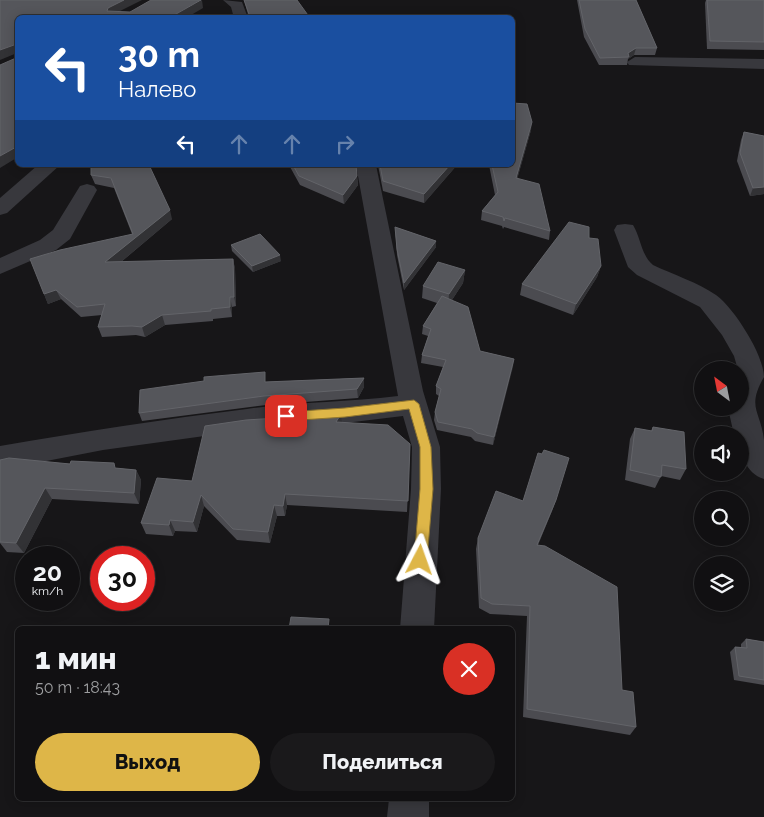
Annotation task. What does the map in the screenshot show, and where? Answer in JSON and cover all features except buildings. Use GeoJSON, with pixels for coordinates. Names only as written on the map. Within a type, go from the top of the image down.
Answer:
{"type":"FeatureCollection","features":[{"type":"Feature","properties":{"kind":"street"},"geometry":{"type":"LineString","coordinates":[[230,0],[237,5],[240,15]]}},
{"type":"Feature","properties":{"kind":"street"},"geometry":{"type":"LineString","coordinates":[[636,62],[764,64]]}},
{"type":"Feature","properties":{"kind":"street"},"geometry":{"type":"LineString","coordinates":[[0,209],[48,167]]}},
{"type":"Feature","properties":{"kind":"street"},"geometry":{"type":"LineString","coordinates":[[366,167],[414,404],[426,447],[426,489],[416,626]]}},
{"type":"Feature","properties":{"kind":"street"},"geometry":{"type":"LineString","coordinates":[[0,267],[48,245],[62,234],[87,190]]}},
{"type":"Feature","properties":{"kind":"street"},"geometry":{"type":"LineString","coordinates":[[625,230],[636,262],[645,270],[708,301],[732,330],[748,356],[752,375],[743,388],[743,410],[747,432],[764,468]]}},
{"type":"Feature","properties":{"kind":"street"},"geometry":{"type":"LineString","coordinates":[[0,458],[103,439],[180,430],[248,419],[345,413],[414,404]]}},
{"type":"Feature","properties":{"kind":"street"},"geometry":{"type":"LineString","coordinates":[[408,817],[409,801]]}},
{"type":"Feature","properties":{"kind":"route"},"geometry":{"type":"LineString","coordinates":[[286,416],[345,413],[414,404],[426,447],[426,489],[420,560]]}}]}
